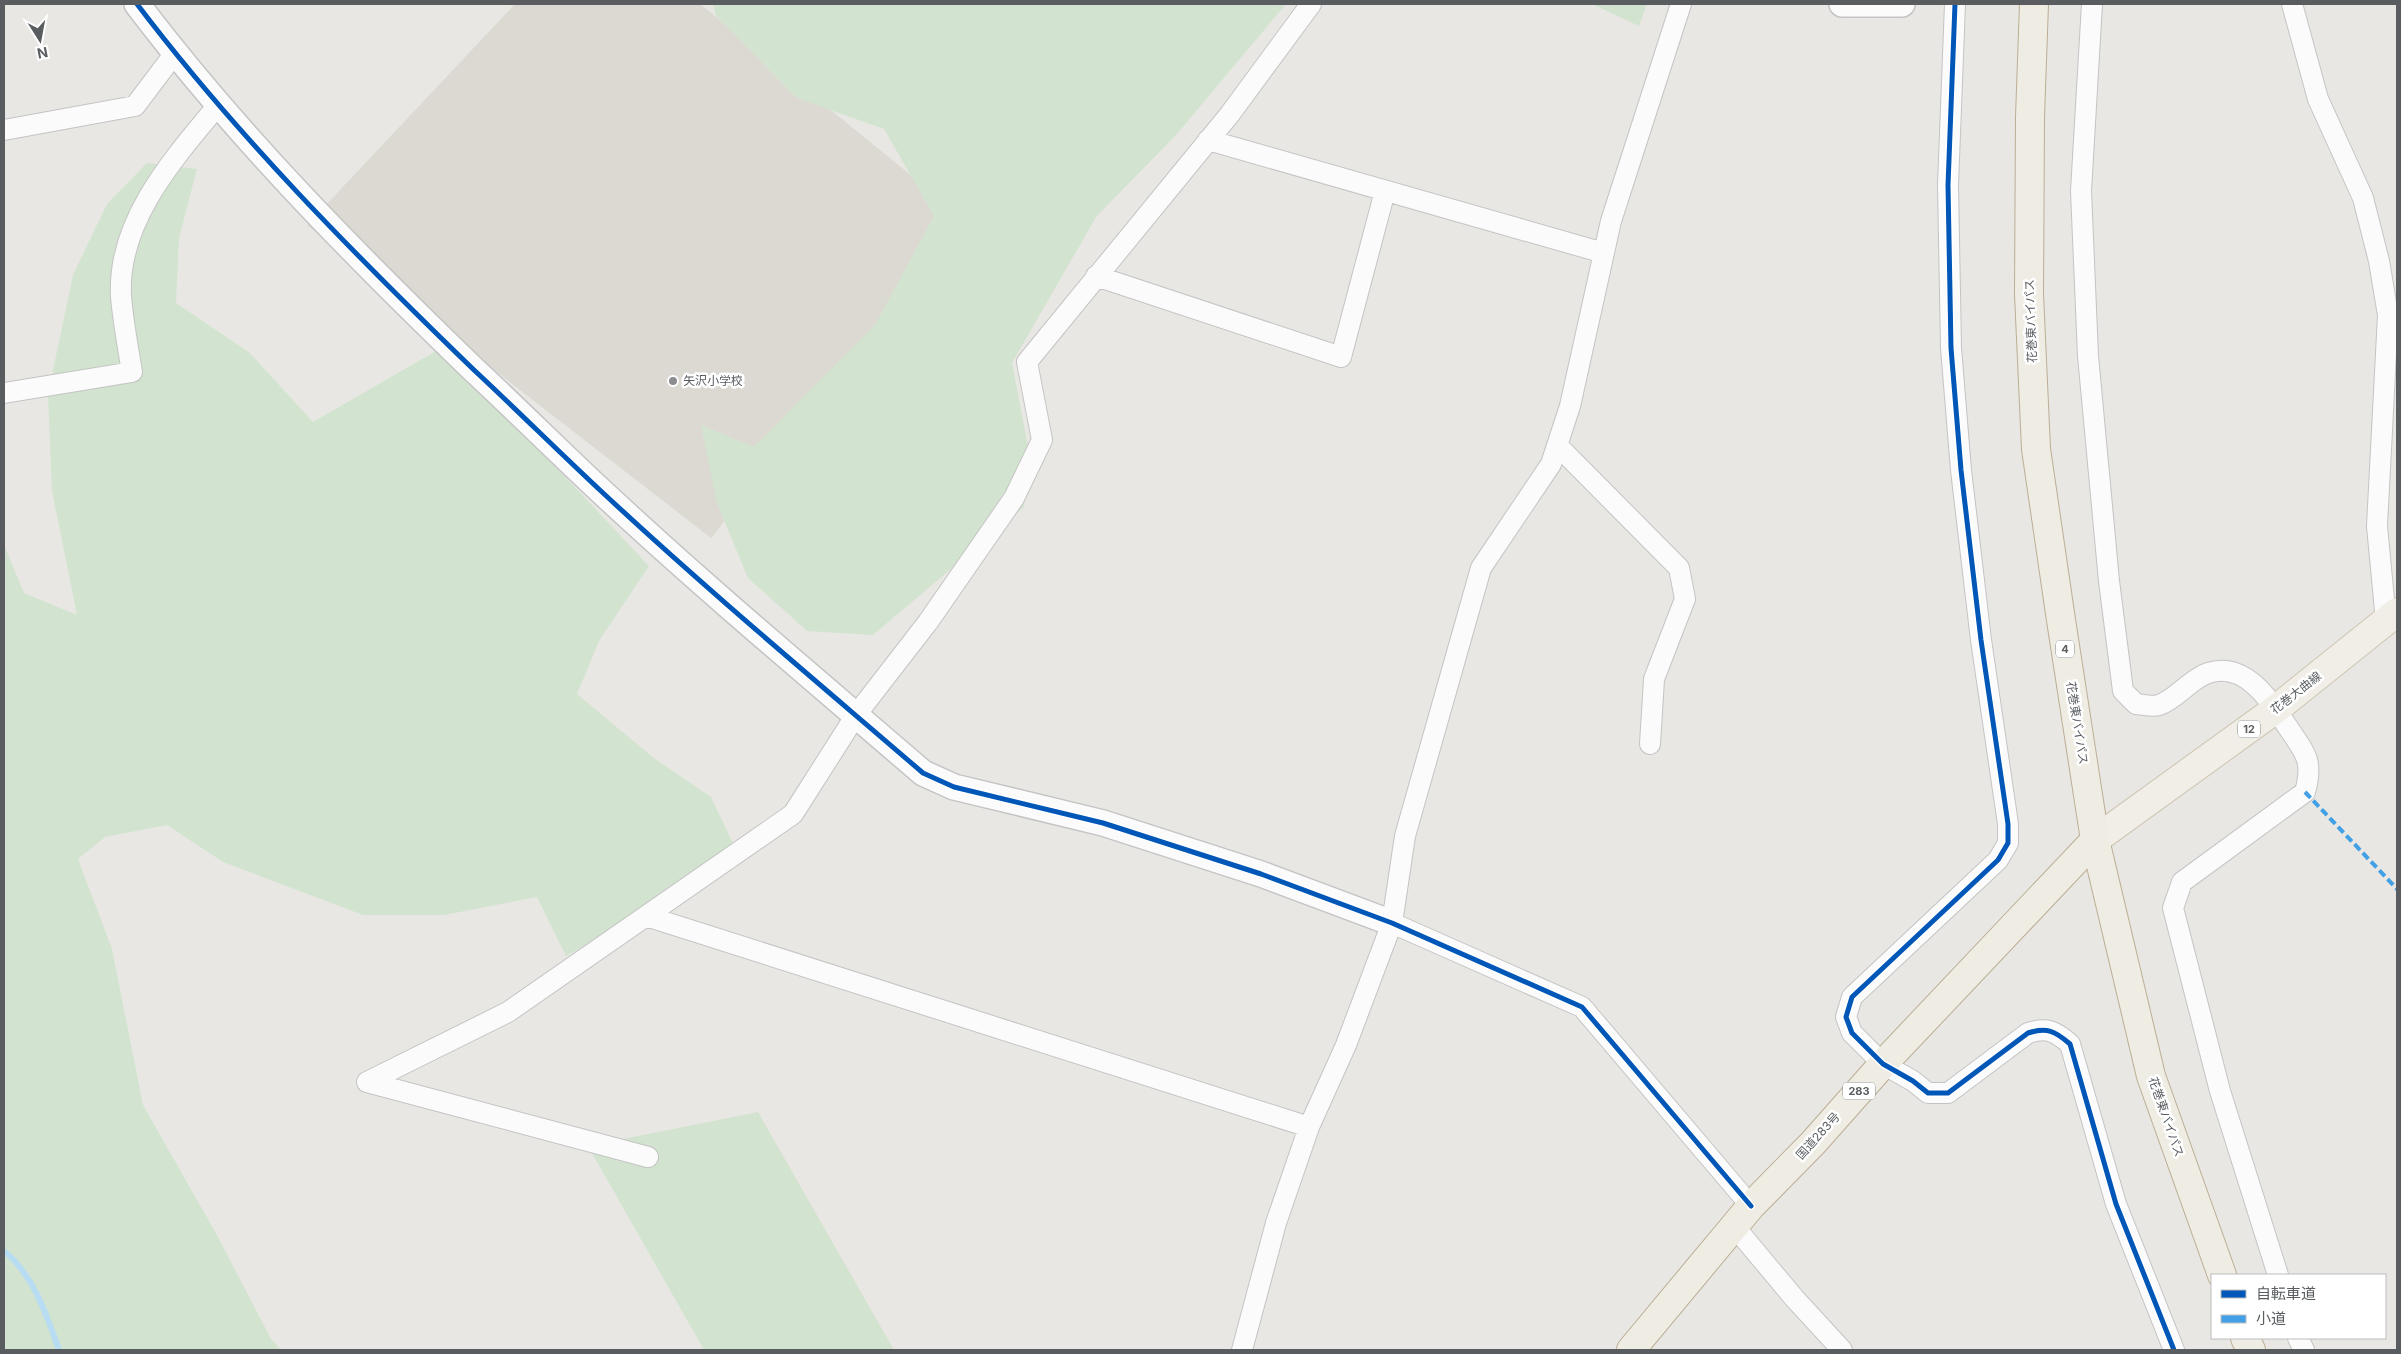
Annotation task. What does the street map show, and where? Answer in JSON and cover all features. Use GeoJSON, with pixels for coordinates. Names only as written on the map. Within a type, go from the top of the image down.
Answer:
{"type":"FeatureCollection","features":[{"type":"Feature","properties":{"kind":"highway","name":"花巻東バイパス"},"geometry":{"type":"LineString","coordinates":[[2034,4],[2030,117],[2030,294],[2036,449],[2095,840],[2151,1076],[2222,1274]]}},
{"type":"Feature","properties":{"kind":"highway","name":"国道283号"},"geometry":{"type":"LineString","coordinates":[[1631,1350],[1743,1216],[1813,1143],[1883,1064],[2095,840]]}},
{"type":"Feature","properties":{"kind":"main road","name":"花巻大曲線"},"geometry":{"type":"LineString","coordinates":[[2095,840],[2276,709],[2392,616]]}},
{"type":"Feature","properties":{"kind":"street"},"geometry":{"type":"LineString","coordinates":[[137,4],[175,53],[219,104],[370,270],[602,492],[923,773],[954,787],[1103,823],[1262,874],[1392,923],[1582,1007],[1743,1216],[1795,1299],[1842,1350]]}},
{"type":"Feature","properties":{"kind":"street"},"geometry":{"type":"LineString","coordinates":[[648,1157],[367,1082],[508,1012],[793,814],[856,715],[928,622],[1014,498],[1042,440],[1026,362],[1208,140],[1311,4]]}},
{"type":"Feature","properties":{"kind":"street"},"geometry":{"type":"LineString","coordinates":[[1242,1350],[1276,1223],[1309,1127],[1346,1044],[1392,923],[1405,836],[1481,568],[1551,464],[1570,406],[1611,220],[1681,4]]}},
{"type":"Feature","properties":{"kind":"street"},"geometry":{"type":"LineString","coordinates":[[1842,4],[1902,4]]}},
{"type":"Feature","properties":{"kind":"street"},"geometry":{"type":"LineString","coordinates":[[1955,4],[1948,185],[1951,348],[1962,480],[1981,640],[2008,824],[2008,843],[1998,860],[1852,997],[1846,1017],[1852,1033],[1883,1064],[1913,1081],[1928,1093],[1948,1093],[2028,1033],[2042,1029],[2057,1033],[2070,1044],[2116,1204],[2174,1350]]}},
{"type":"Feature","properties":{"kind":"street"},"geometry":{"type":"LineString","coordinates":[[2092,4],[2081,191],[2088,346],[2109,581],[2123,690],[2136,704],[2159,705],[2208,674],[2229,671],[2252,681],[2276,709],[2305,753],[2310,767],[2305,792],[2182,882],[2173,908],[2220,1091],[2278,1274]]}},
{"type":"Feature","properties":{"kind":"street"},"geometry":{"type":"LineString","coordinates":[[2292,4],[2318,99],[2363,198],[2379,261],[2388,315],[2377,526],[2392,616]]}},
{"type":"Feature","properties":{"kind":"street"},"geometry":{"type":"LineString","coordinates":[[4,130],[135,106],[175,53]]}},
{"type":"Feature","properties":{"kind":"street"},"geometry":{"type":"LineString","coordinates":[[4,393],[132,372],[121,296],[123,263],[134,227],[165,168],[219,104]]}},
{"type":"Feature","properties":{"kind":"street"},"geometry":{"type":"LineString","coordinates":[[1208,140],[1604,253]]}},
{"type":"Feature","properties":{"kind":"street"},"geometry":{"type":"LineString","coordinates":[[1096,276],[1341,357],[1386,191]]}},
{"type":"Feature","properties":{"kind":"street"},"geometry":{"type":"LineString","coordinates":[[1557,445],[1679,568],[1685,599],[1654,679],[1650,744]]}},
{"type":"Feature","properties":{"kind":"street"},"geometry":{"type":"LineString","coordinates":[[646,916],[1309,1127]]}},
{"type":"Feature","properties":{"kind":"shaded area","name":"矢沢小学校"},"geometry":{"type":"Polygon","coordinates":[[[515,4],[700,4],[965,219],[711,538],[307,225],[515,4]]]}},
{"type":"Feature","properties":{"kind":"green space"},"geometry":{"type":"Polygon","coordinates":[[[713,4],[1286,4],[1176,135],[1096,217],[1012,363],[1030,457],[1024,507],[873,635],[807,631],[748,578],[717,503],[701,425],[754,447],[875,325],[934,216],[884,129],[797,98],[716,16],[713,4]]]}},
{"type":"Feature","properties":{"kind":"green space"},"geometry":{"type":"Polygon","coordinates":[[[1592,4],[1647,4],[1639,26],[1592,4]]]}},
{"type":"Feature","properties":{"kind":"green space"},"geometry":{"type":"Polygon","coordinates":[[[147,163],[197,169],[179,238],[176,303],[250,353],[313,422],[443,347],[649,566],[599,641],[577,694],[655,759],[711,797],[739,856],[566,956],[537,897],[444,915],[363,915],[223,862],[167,825],[105,837],[78,859],[112,949],[143,1105],[218,1237],[271,1339],[281,1350],[4,1350],[4,545],[24,593],[77,615],[52,491],[48,394],[73,275],[107,204],[147,163]]]}},
{"type":"Feature","properties":{"kind":"green space"},"geometry":{"type":"Polygon","coordinates":[[[758,1112],[894,1350],[704,1350],[588,1146],[758,1112]]]}},
{"type":"Feature","properties":{"kind":"waterway"},"geometry":{"type":"LineString","coordinates":[[4,1251],[14,1260],[31,1283],[44,1310],[59,1350]]}},
{"type":"Feature","properties":{"kind":"marked path"},"geometry":{"type":"LineString","coordinates":[[2305,792],[2397,889]]}},
{"type":"Feature","properties":{"kind":"cycle path"},"geometry":{"type":"LineString","coordinates":[[137,4],[175,53],[256,147],[341,238],[429,327],[641,528],[923,773],[954,787],[1103,823],[1261,874],[1392,923],[1582,1007],[1751,1206]]}},
{"type":"Feature","properties":{"kind":"cycle path"},"geometry":{"type":"LineString","coordinates":[[1955,4],[1948,185],[1951,348],[1961,470],[1981,640],[2008,824],[2008,843],[1998,860],[1852,997],[1846,1017],[1852,1033],[1883,1064],[1913,1081],[1928,1093],[1948,1093],[2028,1033],[2040,1030],[2050,1031],[2070,1044],[2116,1204],[2174,1350]]}},
{"type":"Feature","properties":{"kind":"place","name":"矢沢小学校"},"geometry":{"type":"Point","coordinates":[673,381]}}]}
